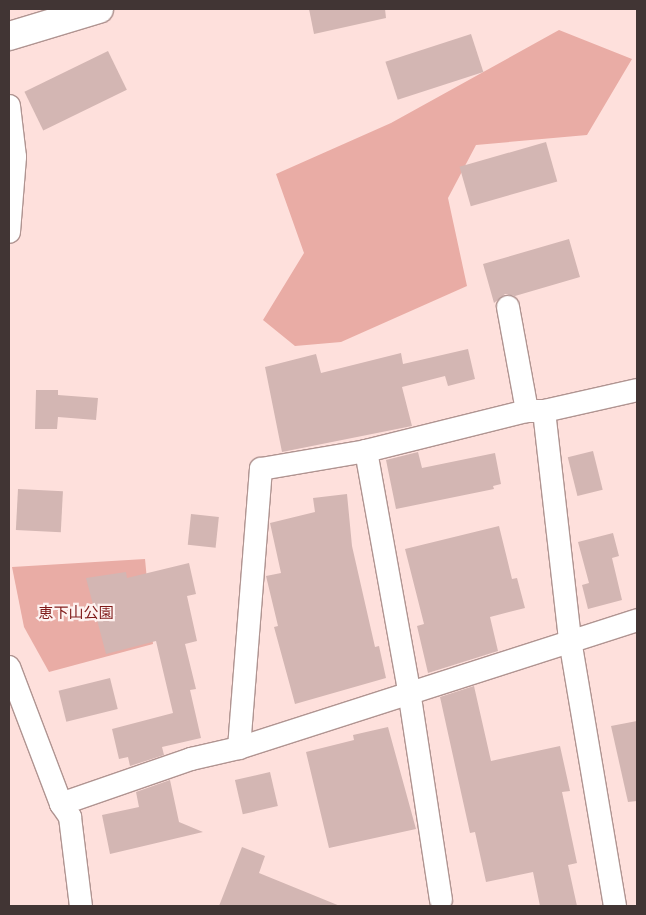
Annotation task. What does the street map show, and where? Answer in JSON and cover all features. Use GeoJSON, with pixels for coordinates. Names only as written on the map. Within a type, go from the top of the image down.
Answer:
{"type":"FeatureCollection","features":[{"type":"Feature","properties":{"kind":"street"},"geometry":{"type":"LineString","coordinates":[[9,36],[99,9]]}},
{"type":"Feature","properties":{"kind":"street"},"geometry":{"type":"LineString","coordinates":[[9,106],[16,157],[9,232]]}},
{"type":"Feature","properties":{"kind":"street"},"geometry":{"type":"LineString","coordinates":[[508,307],[535,411],[570,640],[615,906]]}},
{"type":"Feature","properties":{"kind":"street"},"geometry":{"type":"LineString","coordinates":[[239,748],[260,469],[366,451],[535,411],[637,390]]}},
{"type":"Feature","properties":{"kind":"street"},"geometry":{"type":"LineString","coordinates":[[366,451],[409,691],[441,900]]}},
{"type":"Feature","properties":{"kind":"street"},"geometry":{"type":"LineString","coordinates":[[62,804],[191,759],[239,748],[409,691],[637,620]]}},
{"type":"Feature","properties":{"kind":"street"},"geometry":{"type":"LineString","coordinates":[[9,667],[62,804],[70,817],[81,906]]}},
{"type":"Feature","properties":{"kind":"green space"},"geometry":{"type":"Polygon","coordinates":[[[559,30],[632,59],[587,135],[476,145],[448,198],[467,286],[341,342],[295,346],[263,320],[304,253],[276,174],[391,123],[559,30]]]}},
{"type":"Feature","properties":{"kind":"green space","name":"恵下山公園"},"geometry":{"type":"Polygon","coordinates":[[[145,559],[153,644],[49,672],[24,627],[12,567],[145,559]]]}},
{"type":"Feature","properties":{"kind":"building"},"geometry":{"type":"Polygon","coordinates":[[[309,9],[385,9],[386,18],[314,34],[309,9]]]}},
{"type":"Feature","properties":{"kind":"building"},"geometry":{"type":"Polygon","coordinates":[[[471,34],[483,72],[398,100],[385,62],[471,34]]]}},
{"type":"Feature","properties":{"kind":"building"},"geometry":{"type":"Polygon","coordinates":[[[108,51],[127,90],[43,130],[24,92],[108,51]]]}},
{"type":"Feature","properties":{"kind":"building"},"geometry":{"type":"Polygon","coordinates":[[[546,142],[557,181],[471,206],[459,167],[546,142]]]}},
{"type":"Feature","properties":{"kind":"building"},"geometry":{"type":"Polygon","coordinates":[[[569,239],[580,277],[515,296],[505,294],[494,303],[483,264],[569,239]]]}},
{"type":"Feature","properties":{"kind":"building"},"geometry":{"type":"Polygon","coordinates":[[[468,349],[475,379],[448,386],[445,376],[402,387],[412,426],[282,452],[265,367],[316,354],[321,373],[401,353],[403,364],[468,349]]]}},
{"type":"Feature","properties":{"kind":"building"},"geometry":{"type":"Polygon","coordinates":[[[36,390],[58,390],[58,395],[98,398],[96,420],[58,417],[57,429],[35,429],[36,390]]]}},
{"type":"Feature","properties":{"kind":"building"},"geometry":{"type":"Polygon","coordinates":[[[593,451],[603,490],[577,496],[568,457],[593,451]]]}},
{"type":"Feature","properties":{"kind":"building"},"geometry":{"type":"Polygon","coordinates":[[[418,452],[422,468],[495,453],[501,484],[493,486],[494,489],[396,509],[386,460],[418,452]]]}},
{"type":"Feature","properties":{"kind":"building"},"geometry":{"type":"Polygon","coordinates":[[[18,489],[63,491],[61,532],[16,530],[18,489]]]}},
{"type":"Feature","properties":{"kind":"building"},"geometry":{"type":"Polygon","coordinates":[[[347,494],[352,546],[375,647],[379,646],[386,678],[295,704],[274,627],[278,626],[266,576],[281,573],[270,523],[315,512],[313,498],[347,494]]]}},
{"type":"Feature","properties":{"kind":"building"},"geometry":{"type":"Polygon","coordinates":[[[191,514],[219,517],[216,548],[188,545],[191,514]]]}},
{"type":"Feature","properties":{"kind":"building"},"geometry":{"type":"Polygon","coordinates":[[[499,526],[512,579],[517,578],[525,608],[490,617],[498,651],[428,673],[417,626],[424,624],[405,549],[499,526]]]}},
{"type":"Feature","properties":{"kind":"building"},"geometry":{"type":"Polygon","coordinates":[[[613,533],[619,556],[612,558],[622,600],[588,609],[582,585],[589,583],[578,542],[613,533]]]}},
{"type":"Feature","properties":{"kind":"building"},"geometry":{"type":"Polygon","coordinates":[[[189,563],[196,594],[187,596],[197,641],[185,644],[196,689],[190,690],[201,738],[162,747],[164,755],[130,766],[128,757],[119,759],[112,729],[173,713],[156,641],[106,654],[86,578],[126,572],[127,578],[189,563]]]}},
{"type":"Feature","properties":{"kind":"building"},"geometry":{"type":"Polygon","coordinates":[[[110,678],[118,709],[66,722],[59,691],[110,678]]]}},
{"type":"Feature","properties":{"kind":"building"},"geometry":{"type":"Polygon","coordinates":[[[474,686],[491,761],[560,746],[570,791],[562,792],[577,863],[568,865],[577,906],[540,906],[533,872],[486,882],[475,832],[470,833],[440,697],[474,686]]]}},
{"type":"Feature","properties":{"kind":"building"},"geometry":{"type":"Polygon","coordinates":[[[637,721],[637,801],[628,802],[611,726],[637,721]]]}},
{"type":"Feature","properties":{"kind":"building"},"geometry":{"type":"Polygon","coordinates":[[[388,727],[416,829],[329,848],[306,752],[354,740],[353,735],[388,727]]]}},
{"type":"Feature","properties":{"kind":"building"},"geometry":{"type":"Polygon","coordinates":[[[270,772],[278,806],[243,814],[235,780],[270,772]]]}},
{"type":"Feature","properties":{"kind":"building"},"geometry":{"type":"Polygon","coordinates":[[[170,780],[179,822],[203,832],[110,854],[102,815],[139,807],[136,792],[170,780]]]}},
{"type":"Feature","properties":{"kind":"building"},"geometry":{"type":"Polygon","coordinates":[[[242,847],[265,856],[259,873],[340,906],[219,906],[242,847]]]}}]}
